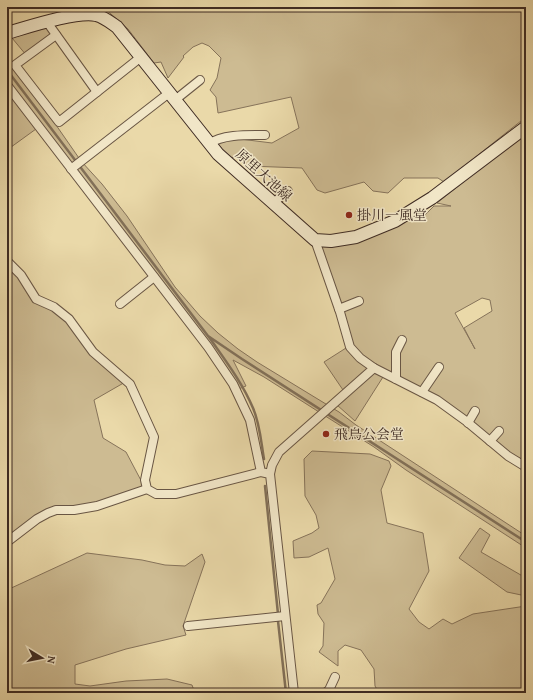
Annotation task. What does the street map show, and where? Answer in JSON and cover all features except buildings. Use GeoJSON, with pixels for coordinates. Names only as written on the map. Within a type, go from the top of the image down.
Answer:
{"type":"FeatureCollection","features":[{"type":"Feature","properties":{"kind":"main road","name":"原里大池線"},"geometry":{"type":"LineString","coordinates":[[7,33],[93,11],[105,18],[117,27],[218,154],[315,240]]}},
{"type":"Feature","properties":{"kind":"main road"},"geometry":{"type":"LineString","coordinates":[[315,240],[330,242],[356,237],[395,221],[432,198],[526,127]]}},
{"type":"Feature","properties":{"kind":"street"},"geometry":{"type":"LineString","coordinates":[[47,22],[97,92]]}},
{"type":"Feature","properties":{"kind":"street"},"geometry":{"type":"LineString","coordinates":[[56,35],[15,65],[59,122],[141,57]]}},
{"type":"Feature","properties":{"kind":"street"},"geometry":{"type":"LineString","coordinates":[[72,168],[172,96],[200,80]]}},
{"type":"Feature","properties":{"kind":"street"},"geometry":{"type":"LineString","coordinates":[[7,85],[208,347],[233,384],[250,420],[266,473],[281,616],[294,693]]}},
{"type":"Feature","properties":{"kind":"street"},"geometry":{"type":"LineString","coordinates":[[210,144],[214,140],[241,135],[265,135]]}},
{"type":"Feature","properties":{"kind":"street"},"geometry":{"type":"LineString","coordinates":[[272,203],[288,191]]}},
{"type":"Feature","properties":{"kind":"street"},"geometry":{"type":"LineString","coordinates":[[315,240],[339,309],[350,347],[360,358],[374,368],[437,400],[508,456],[526,467]]}},
{"type":"Feature","properties":{"kind":"street"},"geometry":{"type":"LineString","coordinates":[[7,261],[21,275],[36,299],[54,307],[70,319],[92,352],[130,384],[154,437],[145,480],[147,489]]}},
{"type":"Feature","properties":{"kind":"street"},"geometry":{"type":"LineString","coordinates":[[120,304],[154,277]]}},
{"type":"Feature","properties":{"kind":"street"},"geometry":{"type":"LineString","coordinates":[[339,309],[359,301]]}},
{"type":"Feature","properties":{"kind":"street"},"geometry":{"type":"LineString","coordinates":[[396,379],[396,352],[402,340]]}},
{"type":"Feature","properties":{"kind":"street"},"geometry":{"type":"LineString","coordinates":[[7,542],[37,519],[56,510],[74,510],[97,506],[147,489],[156,494],[176,494],[266,473],[279,452],[374,368]]}},
{"type":"Feature","properties":{"kind":"street"},"geometry":{"type":"LineString","coordinates":[[422,392],[439,368]]}},
{"type":"Feature","properties":{"kind":"street"},"geometry":{"type":"LineString","coordinates":[[468,423],[475,411]]}},
{"type":"Feature","properties":{"kind":"street"},"geometry":{"type":"LineString","coordinates":[[490,441],[498,431]]}},
{"type":"Feature","properties":{"kind":"street"},"geometry":{"type":"LineString","coordinates":[[188,626],[281,616]]}},
{"type":"Feature","properties":{"kind":"street"},"geometry":{"type":"LineString","coordinates":[[325,693],[329,690],[335,677]]}},
{"type":"Feature","properties":{"kind":"shaded area"},"geometry":{"type":"Polygon","coordinates":[[[103,7],[526,7],[526,117],[444,182],[438,178],[404,178],[388,193],[373,191],[364,182],[325,193],[317,190],[302,168],[248,166],[235,157],[230,158],[217,143],[232,138],[272,143],[299,128],[291,97],[218,113],[216,97],[210,90],[217,78],[221,58],[209,46],[202,43],[193,47],[183,56],[184,57],[168,78],[161,62],[154,63],[128,29],[103,7]]]}},
{"type":"Feature","properties":{"kind":"shaded area"},"geometry":{"type":"Polygon","coordinates":[[[49,26],[56,35],[27,56],[12,38],[49,26]]]}},
{"type":"Feature","properties":{"kind":"shaded area"},"geometry":{"type":"Polygon","coordinates":[[[7,60],[81,161],[102,184],[127,216],[175,287],[200,316],[218,333],[257,362],[339,412],[356,425],[526,536],[526,548],[406,470],[374,447],[264,377],[233,360],[246,386],[236,390],[60,148],[7,80],[7,60]]]}},
{"type":"Feature","properties":{"kind":"shaded area"},"geometry":{"type":"Polygon","coordinates":[[[7,92],[36,129],[7,150],[7,92]]]}},
{"type":"Feature","properties":{"kind":"shaded area"},"geometry":{"type":"Polygon","coordinates":[[[526,132],[526,461],[509,453],[414,388],[374,368],[351,348],[316,240],[380,231],[408,212],[420,220],[434,206],[451,206],[437,203],[526,132]],[[482,298],[455,313],[475,349],[464,328],[492,311],[490,300],[482,298]]]}},
{"type":"Feature","properties":{"kind":"shaded area"},"geometry":{"type":"Polygon","coordinates":[[[11,265],[38,300],[54,307],[94,353],[127,381],[94,400],[103,438],[126,452],[145,488],[106,502],[60,510],[7,541],[7,267],[11,265]]]}},
{"type":"Feature","properties":{"kind":"shaded area"},"geometry":{"type":"Polygon","coordinates":[[[346,348],[359,360],[371,367],[343,390],[324,362],[346,348]]]}},
{"type":"Feature","properties":{"kind":"shaded area"},"geometry":{"type":"Polygon","coordinates":[[[374,373],[383,377],[355,421],[337,405],[374,373]]]}},
{"type":"Feature","properties":{"kind":"shaded area"},"geometry":{"type":"Polygon","coordinates":[[[312,451],[370,454],[389,461],[391,466],[381,490],[387,523],[423,533],[429,571],[409,609],[419,622],[429,629],[443,619],[452,624],[473,614],[526,606],[526,693],[379,693],[375,686],[374,669],[361,650],[345,645],[338,651],[338,666],[319,652],[323,646],[324,623],[318,614],[317,605],[321,603],[335,579],[328,548],[309,557],[294,558],[293,541],[312,533],[319,528],[316,515],[305,496],[304,459],[312,451]]]}},
{"type":"Feature","properties":{"kind":"shaded area"},"geometry":{"type":"Polygon","coordinates":[[[480,528],[490,535],[481,552],[526,578],[526,596],[507,592],[459,558],[480,528]]]}},
{"type":"Feature","properties":{"kind":"shaded area"},"geometry":{"type":"Polygon","coordinates":[[[87,553],[142,560],[165,565],[185,566],[202,554],[205,562],[183,626],[186,635],[126,649],[75,665],[75,684],[90,686],[126,681],[167,679],[192,685],[195,693],[7,693],[7,590],[87,553]]]}},
{"type":"Feature","properties":{"kind":"waterway"},"geometry":{"type":"LineString","coordinates":[[7,70],[208,336],[526,542]]}},
{"type":"Feature","properties":{"kind":"waterway"},"geometry":{"type":"LineString","coordinates":[[209,337],[249,398],[259,427],[264,459]]}},
{"type":"Feature","properties":{"kind":"waterway"},"geometry":{"type":"LineString","coordinates":[[265,486],[278,614]]}},
{"type":"Feature","properties":{"kind":"waterway"},"geometry":{"type":"LineString","coordinates":[[278,621],[286,693]]}},
{"type":"Feature","properties":{"kind":"place","name":"掛川一風堂"},"geometry":{"type":"Point","coordinates":[349,215]}},
{"type":"Feature","properties":{"kind":"place","name":"飛鳥公会堂"},"geometry":{"type":"Point","coordinates":[326,434]}}]}
